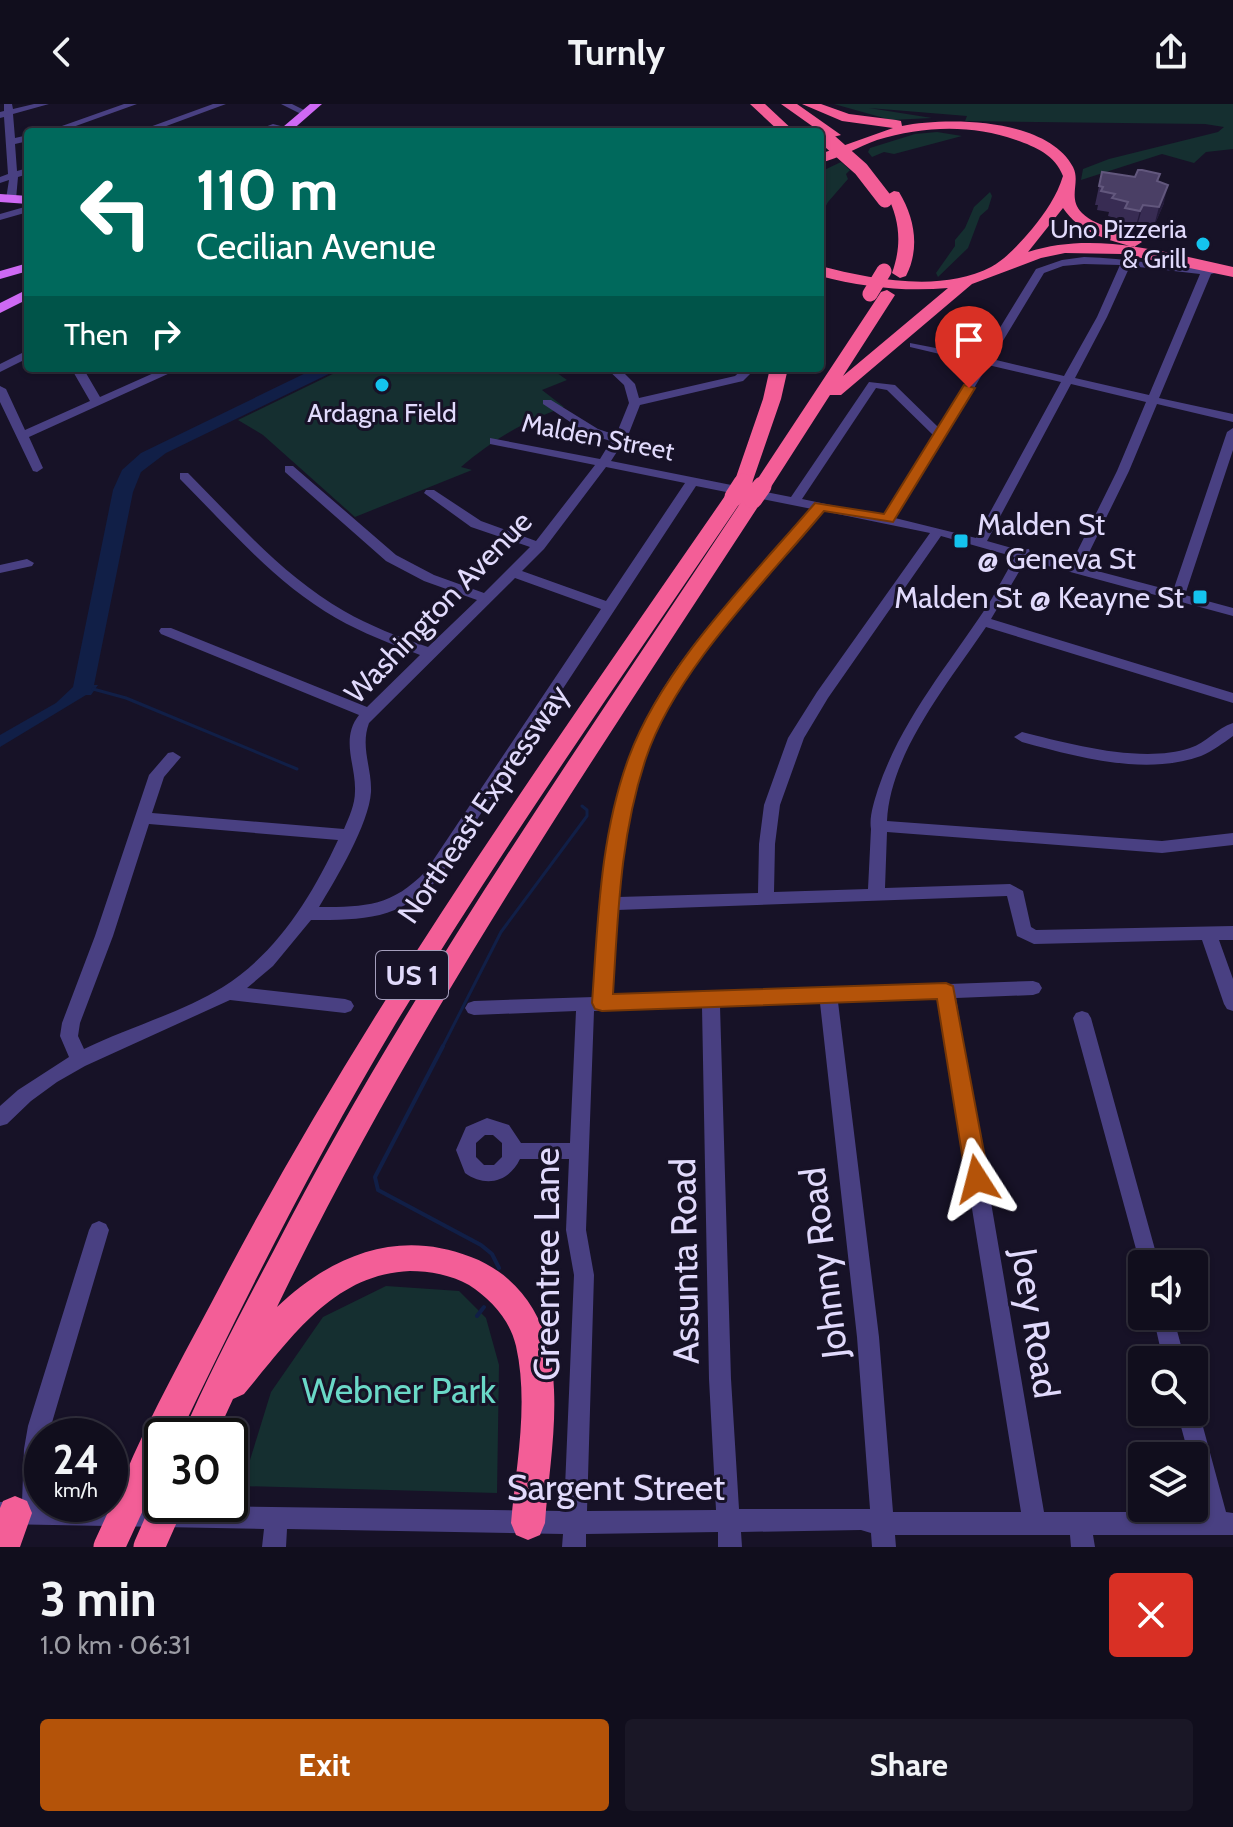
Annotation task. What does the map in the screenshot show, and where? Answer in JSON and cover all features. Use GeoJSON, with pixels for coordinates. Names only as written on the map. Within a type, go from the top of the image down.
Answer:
{"type":"FeatureCollection","features":[{"type":"Feature","properties":{"kind":"highway"},"geometry":{"type":"LineString","coordinates":[[757,104],[784,128]]}},
{"type":"Feature","properties":{"kind":"highway","name":"US 1"},"geometry":{"type":"LineString","coordinates":[[776,104],[815,128]]}},
{"type":"Feature","properties":{"kind":"highway","name":"US 1"},"geometry":{"type":"LineString","coordinates":[[788,104],[818,128]]}},
{"type":"Feature","properties":{"kind":"highway"},"geometry":{"type":"LineString","coordinates":[[809,104],[858,120],[918,125],[968,124],[1026,138],[1050,150],[1064,162],[1070,174],[1065,197],[1069,208],[1096,229],[1223,270]]}},
{"type":"Feature","properties":{"kind":"highway"},"geometry":{"type":"LineString","coordinates":[[824,157],[878,134],[918,125]]}},
{"type":"Feature","properties":{"kind":"highway","name":"US 1"},"geometry":{"type":"LineString","coordinates":[[797,418],[892,272],[894,234],[890,198],[825,134]]}},
{"type":"Feature","properties":{"kind":"highway"},"geometry":{"type":"LineString","coordinates":[[994,271],[1031,240],[1067,186]]}},
{"type":"Feature","properties":{"kind":"highway"},"geometry":{"type":"LineString","coordinates":[[824,272],[856,280],[931,284],[994,271],[1038,254],[1086,248],[1135,252],[1223,270]]}},
{"type":"Feature","properties":{"kind":"highway"},"geometry":{"type":"LineString","coordinates":[[797,418],[826,404],[856,371],[969,278]]}},
{"type":"Feature","properties":{"kind":"highway"},"geometry":{"type":"LineString","coordinates":[[748,491],[778,372]]}},
{"type":"Feature","properties":{"kind":"highway","name":"Northeast Expressway"},"geometry":{"type":"LineString","coordinates":[[109,1547],[266,1228],[388,1014],[466,893],[797,418]]}},
{"type":"Feature","properties":{"kind":"highway","name":"Northeast Expressway"},"geometry":{"type":"LineString","coordinates":[[207,1418],[305,1221],[396,1055],[748,491]]}},
{"type":"Feature","properties":{"kind":"highway"},"geometry":{"type":"LineString","coordinates":[[215,1402],[282,1323],[334,1280],[362,1266],[392,1258],[424,1257],[455,1263],[481,1275],[504,1295],[521,1318],[532,1345],[536,1388],[528,1523]]}},
{"type":"Feature","properties":{"kind":"highway"},"geometry":{"type":"LineString","coordinates":[[3,1547],[16,1513]]}},
{"type":"Feature","properties":{"kind":"highway"},"geometry":{"type":"LineString","coordinates":[[149,1547],[160,1522]]}},
{"type":"Feature","properties":{"kind":"main road"},"geometry":{"type":"LineString","coordinates":[[287,128],[317,104]]}},
{"type":"Feature","properties":{"kind":"main road"},"geometry":{"type":"LineString","coordinates":[[0,275],[24,268]]}},
{"type":"Feature","properties":{"kind":"main road"},"geometry":{"type":"LineString","coordinates":[[0,309],[24,295]]}},
{"type":"Feature","properties":{"kind":"street"},"geometry":{"type":"LineString","coordinates":[[6,199],[13,176],[6,111],[45,104]]}},
{"type":"Feature","properties":{"kind":"street"},"geometry":{"type":"LineString","coordinates":[[62,128],[133,104]]}},
{"type":"Feature","properties":{"kind":"street"},"geometry":{"type":"LineString","coordinates":[[153,128],[222,104]]}},
{"type":"Feature","properties":{"kind":"street"},"geometry":{"type":"LineString","coordinates":[[285,104],[306,113]]}},
{"type":"Feature","properties":{"kind":"street"},"geometry":{"type":"LineString","coordinates":[[11,142],[24,139]]}},
{"type":"Feature","properties":{"kind":"street"},"geometry":{"type":"LineString","coordinates":[[0,180],[24,172]]}},
{"type":"Feature","properties":{"kind":"street"},"geometry":{"type":"LineString","coordinates":[[0,217],[24,210]]}},
{"type":"Feature","properties":{"kind":"street"},"geometry":{"type":"LineString","coordinates":[[980,542],[1102,317],[1127,262]]}},
{"type":"Feature","properties":{"kind":"street"},"geometry":{"type":"LineString","coordinates":[[888,519],[1040,271],[1078,263],[1127,262],[1223,270],[1151,399],[1123,471],[1076,566]]}},
{"type":"Feature","properties":{"kind":"street"},"geometry":{"type":"LineString","coordinates":[[914,345],[1233,418]]}},
{"type":"Feature","properties":{"kind":"street"},"geometry":{"type":"LineString","coordinates":[[0,369],[24,355]]}},
{"type":"Feature","properties":{"kind":"street"},"geometry":{"type":"LineString","coordinates":[[79,372],[97,403]]}},
{"type":"Feature","properties":{"kind":"street"},"geometry":{"type":"LineString","coordinates":[[22,436],[166,372]]}},
{"type":"Feature","properties":{"kind":"street"},"geometry":{"type":"LineString","coordinates":[[616,372],[631,387],[635,403],[650,402],[747,372]]}},
{"type":"Feature","properties":{"kind":"street"},"geometry":{"type":"LineString","coordinates":[[795,500],[873,384],[891,387],[940,435]]}},
{"type":"Feature","properties":{"kind":"street"},"geometry":{"type":"LineString","coordinates":[[0,389],[37,468]]}},
{"type":"Feature","properties":{"kind":"street"},"geometry":{"type":"LineString","coordinates":[[547,402],[617,443],[620,460],[637,470]]}},
{"type":"Feature","properties":{"kind":"street","name":"Washington Avenue"},"geometry":{"type":"LineString","coordinates":[[0,1118],[33,1088],[79,1060],[228,993],[278,950],[308,914],[331,876],[349,835],[363,794],[356,737],[367,713],[539,546],[617,443],[635,403]]}},
{"type":"Feature","properties":{"kind":"street"},"geometry":{"type":"LineString","coordinates":[[1178,596],[1233,432]]}},
{"type":"Feature","properties":{"kind":"street","name":"Malden Street"},"geometry":{"type":"LineString","coordinates":[[494,441],[692,483],[888,519],[1076,566],[1233,612]]}},
{"type":"Feature","properties":{"kind":"street"},"geometry":{"type":"LineString","coordinates":[[289,469],[391,558],[429,578],[485,598]]}},
{"type":"Feature","properties":{"kind":"street"},"geometry":{"type":"LineString","coordinates":[[184,476],[281,572],[312,596],[355,623],[429,653]]}},
{"type":"Feature","properties":{"kind":"street"},"geometry":{"type":"LineString","coordinates":[[308,914],[383,910],[401,904],[416,894],[692,483]]}},
{"type":"Feature","properties":{"kind":"street"},"geometry":{"type":"LineString","coordinates":[[430,493],[476,524],[539,546]]}},
{"type":"Feature","properties":{"kind":"street","name":"Greentree Lane"},"geometry":{"type":"LineString","coordinates":[[575,1535],[584,1275],[576,1232],[579,1151],[594,1004],[615,848],[627,790],[642,744],[657,714],[700,650],[821,506]]}},
{"type":"Feature","properties":{"kind":"street"},"geometry":{"type":"LineString","coordinates":[[766,899],[767,844],[772,805],[796,738],[822,695],[938,531]]}},
{"type":"Feature","properties":{"kind":"street"},"geometry":{"type":"LineString","coordinates":[[876,895],[877,826],[884,788],[899,750],[998,599],[1024,552]]}},
{"type":"Feature","properties":{"kind":"street"},"geometry":{"type":"LineString","coordinates":[[0,569],[27,563]]}},
{"type":"Feature","properties":{"kind":"street"},"geometry":{"type":"LineString","coordinates":[[512,572],[609,607]]}},
{"type":"Feature","properties":{"kind":"street"},"geometry":{"type":"LineString","coordinates":[[983,621],[1233,698]]}},
{"type":"Feature","properties":{"kind":"street"},"geometry":{"type":"LineString","coordinates":[[166,631],[367,713]]}},
{"type":"Feature","properties":{"kind":"street"},"geometry":{"type":"LineString","coordinates":[[1022,737],[1085,752],[1164,757],[1196,752],[1233,728]]}},
{"type":"Feature","properties":{"kind":"street"},"geometry":{"type":"LineString","coordinates":[[79,1060],[69,1036],[71,1023],[157,775],[173,757]]}},
{"type":"Feature","properties":{"kind":"street"},"geometry":{"type":"LineString","coordinates":[[142,818],[349,835]]}},
{"type":"Feature","properties":{"kind":"street"},"geometry":{"type":"LineString","coordinates":[[877,826],[1162,847],[1233,839]]}},
{"type":"Feature","properties":{"kind":"street"},"geometry":{"type":"LineString","coordinates":[[609,904],[1014,891],[1018,896],[1023,931],[1034,937],[1233,933]]}},
{"type":"Feature","properties":{"kind":"street"},"geometry":{"type":"LineString","coordinates":[[1208,933],[1233,1004]]}},
{"type":"Feature","properties":{"kind":"street"},"geometry":{"type":"LineString","coordinates":[[474,1008],[1033,988]]}},
{"type":"Feature","properties":{"kind":"street","name":"Joey Road"},"geometry":{"type":"LineString","coordinates":[[946,991],[1034,1523]]}},
{"type":"Feature","properties":{"kind":"street"},"geometry":{"type":"LineString","coordinates":[[228,993],[345,1006]]}},
{"type":"Feature","properties":{"kind":"street","name":"Johnny Road"},"geometry":{"type":"LineString","coordinates":[[828,996],[868,1337],[884,1547]]}},
{"type":"Feature","properties":{"kind":"street","name":"Assunta Road"},"geometry":{"type":"LineString","coordinates":[[711,999],[720,1379],[730,1547]]}},
{"type":"Feature","properties":{"kind":"street"},"geometry":{"type":"LineString","coordinates":[[1082,1018],[1145,1250]]}},
{"type":"Feature","properties":{"kind":"street"},"geometry":{"type":"LineString","coordinates":[[514,1151],[579,1151]]}},
{"type":"Feature","properties":{"kind":"street"},"geometry":{"type":"LineString","coordinates":[[16,1513],[39,1426],[99,1230]]}},
{"type":"Feature","properties":{"kind":"street"},"geometry":{"type":"LineString","coordinates":[[1193,1426],[1225,1524]]}},
{"type":"Feature","properties":{"kind":"street","name":"Sargent Street"},"geometry":{"type":"LineString","coordinates":[[16,1513],[528,1523],[575,1535],[729,1521],[861,1519],[880,1523],[1225,1524]]}},
{"type":"Feature","properties":{"kind":"street"},"geometry":{"type":"LineString","coordinates":[[274,1547],[277,1518]]}},
{"type":"Feature","properties":{"kind":"street"},"geometry":{"type":"LineString","coordinates":[[1080,1523],[1083,1547]]}},
{"type":"Feature","properties":{"kind":"green space"},"geometry":{"type":"Polygon","coordinates":[[[834,104],[1233,104],[1233,149],[1206,152],[1194,163],[1162,154],[1081,180],[1083,169],[1109,159],[1218,132],[1224,127],[1205,124],[965,121],[967,116],[869,108],[932,118],[891,120],[834,104]]]}},
{"type":"Feature","properties":{"kind":"green space"},"geometry":{"type":"Polygon","coordinates":[[[937,132],[962,136],[894,154],[884,152],[872,157],[868,152],[870,148],[915,134],[937,132]]]}},
{"type":"Feature","properties":{"kind":"green space"},"geometry":{"type":"Polygon","coordinates":[[[841,162],[850,170],[846,174],[848,179],[824,210],[824,170],[841,162]]]}},
{"type":"Feature","properties":{"kind":"green space"},"geometry":{"type":"Polygon","coordinates":[[[990,192],[992,196],[988,209],[980,216],[968,248],[938,277],[936,273],[955,246],[955,240],[965,228],[974,207],[990,192]]]}},
{"type":"Feature","properties":{"kind":"green space"},"geometry":{"type":"Polygon","coordinates":[[[337,372],[556,372],[567,380],[542,390],[564,407],[510,432],[461,467],[472,470],[355,517],[263,435],[238,420],[337,372]]]}},
{"type":"Feature","properties":{"kind":"green space","name":"Webner Park"},"geometry":{"type":"Polygon","coordinates":[[[386,1286],[459,1291],[486,1318],[499,1365],[497,1493],[248,1486],[248,1467],[271,1392],[323,1317],[386,1286]]]}},
{"type":"Feature","properties":{"kind":"water"},"geometry":{"type":"Polygon","coordinates":[[[308,372],[333,372],[166,453],[141,472],[133,492],[94,685],[98,685],[91,695],[86,695],[0,747],[0,735],[56,703],[73,687],[113,490],[122,470],[141,453],[308,372]]]}},
{"type":"Feature","properties":{"kind":"building"},"geometry":{"type":"Polygon","coordinates":[[[1138,170],[1160,174],[1157,181],[1168,185],[1159,207],[1143,205],[1140,211],[1125,208],[1128,202],[1112,198],[1115,194],[1101,191],[1102,172],[1135,177],[1138,170]]]}},
{"type":"Feature","properties":{"kind":"waterway"},"geometry":{"type":"LineString","coordinates":[[93,689],[126,698],[297,769]]}},
{"type":"Feature","properties":{"kind":"waterway"},"geometry":{"type":"LineString","coordinates":[[442,1048],[501,932],[587,816],[587,810],[582,806]]}},
{"type":"Feature","properties":{"kind":"waterway"},"geometry":{"type":"LineString","coordinates":[[443,1046],[375,1177],[378,1190],[481,1245],[492,1254],[499,1268]]}},
{"type":"Feature","properties":{"kind":"waterway"},"geometry":{"type":"LineString","coordinates":[[477,1316],[484,1307]]}},
{"type":"Feature","properties":{"kind":"place","name":"Uno Pizzeria & Grill"},"geometry":{"type":"Point","coordinates":[1203,244]}},
{"type":"Feature","properties":{"kind":"place","name":"Ardagna Field"},"geometry":{"type":"Point","coordinates":[382,385]}},
{"type":"Feature","properties":{"kind":"place","name":"Malden St @ Geneva St"},"geometry":{"type":"Point","coordinates":[961,541]}},
{"type":"Feature","properties":{"kind":"place","name":"Malden St @ Keayne St"},"geometry":{"type":"Point","coordinates":[1200,597]}},
{"type":"Feature","properties":{"kind":"route"},"geometry":{"type":"LineString","coordinates":[[969,388],[888,519],[821,506],[700,650],[665,700],[642,744],[620,819],[611,876],[602,1003],[946,991],[977,1179]]}}]}
